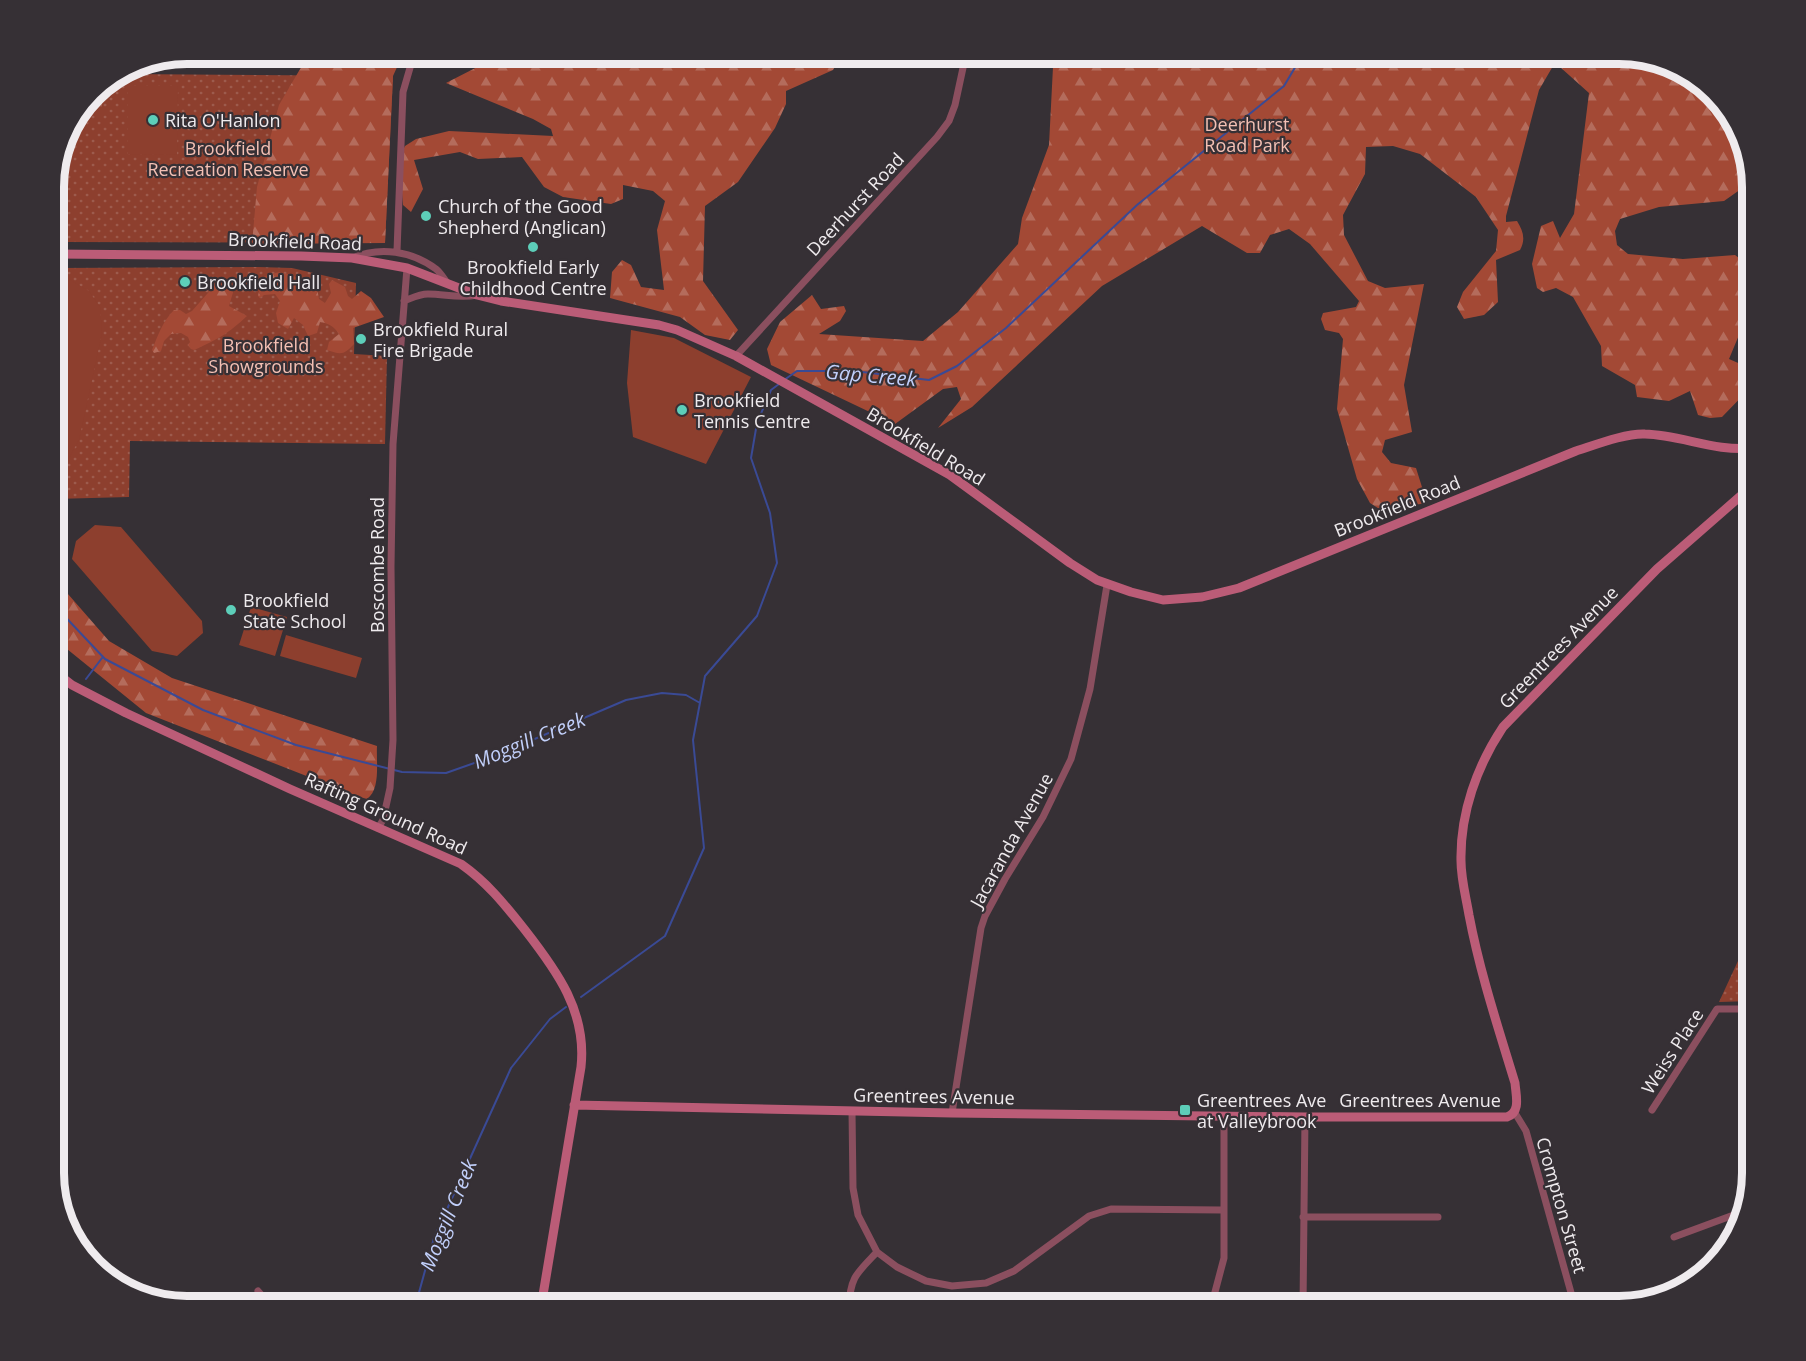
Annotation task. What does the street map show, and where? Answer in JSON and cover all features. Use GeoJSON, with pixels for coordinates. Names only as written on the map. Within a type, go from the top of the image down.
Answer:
{"type":"FeatureCollection","features":[{"type":"Feature","properties":{"kind":"main road","name":"Brookfield Road"},"geometry":{"type":"LineString","coordinates":[[65,254],[352,258],[407,268],[477,295],[501,301],[659,325],[677,330],[736,356],[950,475],[1088,575],[1107,585],[1163,600],[1202,597],[1239,588],[1576,451],[1611,440],[1643,433],[1742,448]]}},
{"type":"Feature","properties":{"kind":"main road","name":"Greentrees Avenue"},"geometry":{"type":"LineString","coordinates":[[574,1105],[1305,1117],[1507,1117],[1515,1113],[1517,1103],[1515,1083],[1478,959],[1462,877],[1462,844],[1473,785],[1493,741],[1503,727],[1657,568],[1742,495]]}},
{"type":"Feature","properties":{"kind":"main road","name":"Rafting Ground Road"},"geometry":{"type":"LineString","coordinates":[[65,680],[92,697],[461,864],[480,878],[498,896],[547,959],[573,1005],[579,1028],[582,1059],[543,1296]]}},
{"type":"Feature","properties":{"kind":"street"},"geometry":{"type":"LineString","coordinates":[[396,251],[403,92],[411,64]]}},
{"type":"Feature","properties":{"kind":"street","name":"Deerhurst Road"},"geometry":{"type":"LineString","coordinates":[[736,356],[937,138],[952,113],[964,64]]}},
{"type":"Feature","properties":{"kind":"street"},"geometry":{"type":"LineString","coordinates":[[352,258],[363,253],[396,251],[438,270],[449,285]]}},
{"type":"Feature","properties":{"kind":"street","name":"Boscombe Road"},"geometry":{"type":"LineString","coordinates":[[378,828],[390,788],[392,758],[393,444],[407,268]]}},
{"type":"Feature","properties":{"kind":"street"},"geometry":{"type":"LineString","coordinates":[[404,301],[429,294],[466,298],[477,295]]}},
{"type":"Feature","properties":{"kind":"street","name":"Jacaranda Avenue"},"geometry":{"type":"LineString","coordinates":[[952,1113],[981,928],[1005,879],[1043,817],[1071,759],[1090,689],[1107,585]]}},
{"type":"Feature","properties":{"kind":"street","name":"Weiss Place"},"geometry":{"type":"LineString","coordinates":[[1652,1110],[1717,1009],[1742,1009]]}},
{"type":"Feature","properties":{"kind":"street"},"geometry":{"type":"LineString","coordinates":[[852,1111],[853,1188],[858,1215],[877,1252],[897,1267],[926,1281],[952,1286],[986,1283],[1014,1271],[1089,1216],[1111,1209],[1222,1210]]}},
{"type":"Feature","properties":{"kind":"street","name":"Crompton Street"},"geometry":{"type":"LineString","coordinates":[[1515,1113],[1526,1131],[1572,1296]]}},
{"type":"Feature","properties":{"kind":"street"},"geometry":{"type":"LineString","coordinates":[[1214,1296],[1224,1258],[1222,1210],[1224,1116]]}},
{"type":"Feature","properties":{"kind":"street"},"geometry":{"type":"LineString","coordinates":[[1303,1296],[1305,1117]]}},
{"type":"Feature","properties":{"kind":"street"},"geometry":{"type":"LineString","coordinates":[[1674,1237],[1734,1214]]}},
{"type":"Feature","properties":{"kind":"street"},"geometry":{"type":"LineString","coordinates":[[1303,1217],[1438,1217]]}},
{"type":"Feature","properties":{"kind":"street"},"geometry":{"type":"LineString","coordinates":[[850,1296],[851,1283],[860,1269],[877,1252]]}},
{"type":"Feature","properties":{"kind":"street"},"geometry":{"type":"LineString","coordinates":[[258,1291],[262,1296]]}},
{"type":"Feature","properties":{"kind":"green space"},"geometry":{"type":"Polygon","coordinates":[[[303,64],[398,64],[393,76],[385,243],[252,244],[257,187],[279,105],[303,64]]]}},
{"type":"Feature","properties":{"kind":"green space"},"geometry":{"type":"Polygon","coordinates":[[[483,64],[836,64],[833,70],[786,91],[786,104],[775,128],[738,182],[705,206],[703,281],[738,330],[730,340],[705,335],[680,317],[610,298],[612,272],[622,260],[631,265],[641,287],[664,290],[657,230],[665,201],[653,191],[623,185],[623,199],[611,204],[563,197],[544,187],[522,157],[478,159],[460,152],[414,160],[423,189],[411,212],[403,205],[399,158],[405,146],[416,139],[449,131],[553,136],[551,129],[533,119],[446,83],[483,64]]]}},
{"type":"Feature","properties":{"kind":"green space","name":"Deerhurst Road Park"},"geometry":{"type":"Polygon","coordinates":[[[1053,64],[1554,64],[1539,90],[1506,216],[1506,222],[1517,221],[1523,235],[1522,246],[1520,250],[1496,260],[1498,302],[1484,315],[1464,319],[1457,307],[1463,292],[1496,251],[1498,230],[1476,197],[1420,154],[1393,146],[1366,147],[1365,174],[1343,215],[1344,235],[1368,281],[1385,288],[1424,284],[1404,385],[1412,432],[1385,440],[1382,452],[1391,463],[1416,468],[1427,503],[1381,510],[1370,503],[1357,479],[1337,409],[1343,339],[1339,333],[1325,330],[1321,319],[1323,313],[1356,307],[1359,301],[1310,244],[1289,229],[1270,235],[1260,253],[1247,253],[1202,226],[1102,286],[972,407],[938,428],[961,399],[957,387],[943,389],[895,424],[771,365],[767,349],[780,322],[812,295],[821,309],[844,306],[846,311],[840,321],[819,334],[923,341],[958,312],[1018,244],[1022,218],[1049,145],[1053,64]]]}},
{"type":"Feature","properties":{"kind":"green space"},"geometry":{"type":"Polygon","coordinates":[[[1562,64],[1618,64],[1658,71],[1673,77],[1693,90],[1716,113],[1729,133],[1737,156],[1742,188],[1724,201],[1659,207],[1620,219],[1615,231],[1617,245],[1628,254],[1683,259],[1735,255],[1742,260],[1742,334],[1739,335],[1729,359],[1742,365],[1742,396],[1722,417],[1710,418],[1698,415],[1690,391],[1669,401],[1637,397],[1635,385],[1602,366],[1601,346],[1573,297],[1556,288],[1543,292],[1537,288],[1532,264],[1541,226],[1553,221],[1560,238],[1574,214],[1589,93],[1560,67],[1562,64]]]}},
{"type":"Feature","properties":{"kind":"green space","name":"Brookfield Recreation Reserve"},"geometry":{"type":"Polygon","coordinates":[[[141,74],[393,76],[385,243],[65,242],[69,156],[81,126],[89,114],[102,114],[102,100],[106,95],[119,85],[141,74]]]}},
{"type":"Feature","properties":{"kind":"green space","name":"Rita O'Hanlon"},"geometry":{"type":"Polygon","coordinates":[[[128,86],[178,86],[177,155],[128,154],[128,86]]]}},
{"type":"Feature","properties":{"kind":"green space"},"geometry":{"type":"Polygon","coordinates":[[[102,100],[102,114],[89,114],[102,100]]]}},
{"type":"Feature","properties":{"kind":"green space"},"geometry":{"type":"Polygon","coordinates":[[[69,157],[65,213],[65,180],[69,157]]]}},
{"type":"Feature","properties":{"kind":"green space","name":"Brookfield Showgrounds"},"geometry":{"type":"Polygon","coordinates":[[[65,268],[292,268],[356,283],[354,354],[387,356],[385,444],[130,441],[129,497],[65,499],[65,268]]]}},
{"type":"Feature","properties":{"kind":"green space"},"geometry":{"type":"Polygon","coordinates":[[[280,272],[316,283],[319,299],[325,303],[331,293],[329,284],[332,280],[345,287],[348,296],[352,299],[361,291],[371,298],[384,317],[353,328],[354,344],[345,352],[327,350],[329,342],[339,334],[333,327],[320,322],[317,333],[308,336],[303,325],[294,318],[288,329],[278,323],[276,313],[280,301],[275,294],[264,295],[260,298],[258,296],[262,278],[280,272]]]}},
{"type":"Feature","properties":{"kind":"green space"},"geometry":{"type":"Polygon","coordinates":[[[65,277],[89,291],[100,307],[102,333],[79,440],[69,458],[65,460],[65,277]]]}},
{"type":"Feature","properties":{"kind":"green space"},"geometry":{"type":"Polygon","coordinates":[[[223,284],[234,289],[229,306],[247,316],[222,336],[194,350],[188,345],[190,342],[188,337],[181,333],[171,334],[164,341],[161,351],[154,353],[152,350],[159,334],[174,310],[180,310],[186,314],[192,311],[215,285],[223,284]]]}},
{"type":"Feature","properties":{"kind":"green space","name":"Brookfield Tennis Centre"},"geometry":{"type":"Polygon","coordinates":[[[631,330],[674,338],[751,377],[706,464],[633,437],[627,383],[631,330]]]}},
{"type":"Feature","properties":{"kind":"green space"},"geometry":{"type":"Polygon","coordinates":[[[95,525],[121,527],[202,621],[203,633],[177,656],[152,651],[72,559],[76,541],[95,525]]]}},
{"type":"Feature","properties":{"kind":"green space"},"geometry":{"type":"Polygon","coordinates":[[[65,591],[109,641],[172,678],[377,746],[374,789],[367,799],[360,797],[146,713],[65,649],[65,591]]]}},
{"type":"Feature","properties":{"kind":"green space"},"geometry":{"type":"Polygon","coordinates":[[[251,607],[287,617],[275,656],[239,645],[251,607]]]}},
{"type":"Feature","properties":{"kind":"green space"},"geometry":{"type":"Polygon","coordinates":[[[286,635],[362,658],[356,678],[280,656],[286,635]]]}},
{"type":"Feature","properties":{"kind":"green space"},"geometry":{"type":"Polygon","coordinates":[[[1742,952],[1742,1001],[1719,1002],[1742,952]]]}},
{"type":"Feature","properties":{"kind":"waterway","name":"Gap Creek"},"geometry":{"type":"LineString","coordinates":[[784,380],[797,371],[854,371],[929,380],[957,366],[1006,328],[1137,205],[1284,86],[1297,64]]}},
{"type":"Feature","properties":{"kind":"waterway","name":"Gap Creek"},"geometry":{"type":"LineString","coordinates":[[581,997],[665,936],[704,848],[693,740],[705,676],[757,616],[777,563],[770,513],[751,458],[757,423],[771,390],[779,384]]}},
{"type":"Feature","properties":{"kind":"waterway","name":"Moggill Creek"},"geometry":{"type":"LineString","coordinates":[[65,617],[105,659],[203,710],[296,745],[402,772],[446,773],[497,755],[626,700],[662,693],[686,695],[700,703]]}},
{"type":"Feature","properties":{"kind":"waterway"},"geometry":{"type":"LineString","coordinates":[[86,679],[102,658]]}},
{"type":"Feature","properties":{"kind":"waterway","name":"Moggill Creek"},"geometry":{"type":"LineString","coordinates":[[418,1296],[434,1238],[511,1068],[550,1019],[566,1007]]}},
{"type":"Feature","properties":{"kind":"place","name":"Rita O'Hanlon"},"geometry":{"type":"Point","coordinates":[153,120]}},
{"type":"Feature","properties":{"kind":"place","name":"Church of the Good Shepherd (Anglican)"},"geometry":{"type":"Point","coordinates":[426,216]}},
{"type":"Feature","properties":{"kind":"place","name":"Brookfield Early Childhood Centre"},"geometry":{"type":"Point","coordinates":[533,247]}},
{"type":"Feature","properties":{"kind":"place","name":"Brookfield Hall"},"geometry":{"type":"Point","coordinates":[185,282]}},
{"type":"Feature","properties":{"kind":"place","name":"Brookfield Rural Fire Brigade"},"geometry":{"type":"Point","coordinates":[361,339]}},
{"type":"Feature","properties":{"kind":"place","name":"Brookfield Tennis Centre"},"geometry":{"type":"Point","coordinates":[682,410]}},
{"type":"Feature","properties":{"kind":"place","name":"Brookfield State School"},"geometry":{"type":"Point","coordinates":[231,610]}},
{"type":"Feature","properties":{"kind":"place","name":"Greentrees Ave at Valleybrook"},"geometry":{"type":"Point","coordinates":[1185,1110]}}]}
